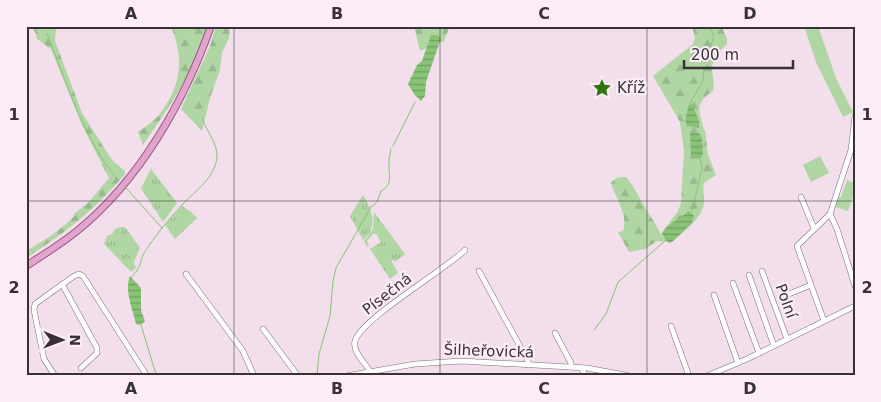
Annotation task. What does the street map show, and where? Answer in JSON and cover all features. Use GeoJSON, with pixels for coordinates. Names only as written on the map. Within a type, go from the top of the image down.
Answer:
{"type":"FeatureCollection","features":[{"type":"Feature","properties":{"kind":"main road"},"geometry":{"type":"LineString","coordinates":[[26,266],[78,230],[100,210],[129,177],[163,128],[181,95],[201,53],[211,26]]}},
{"type":"Feature","properties":{"kind":"street"},"geometry":{"type":"LineString","coordinates":[[824,321],[797,246],[830,214],[851,150],[855,116]]}},
{"type":"Feature","properties":{"kind":"street"},"geometry":{"type":"LineString","coordinates":[[801,197],[814,228]]}},
{"type":"Feature","properties":{"kind":"street"},"geometry":{"type":"LineString","coordinates":[[830,214],[837,229],[855,286]]}},
{"type":"Feature","properties":{"kind":"street","name":"Písečná"},"geometry":{"type":"LineString","coordinates":[[370,371],[356,351],[355,341],[358,337],[371,321],[465,250]]}},
{"type":"Feature","properties":{"kind":"street","name":"Polní"},"geometry":{"type":"LineString","coordinates":[[762,270],[787,339]]}},
{"type":"Feature","properties":{"kind":"street"},"geometry":{"type":"LineString","coordinates":[[479,271],[528,361],[528,365]]}},
{"type":"Feature","properties":{"kind":"street"},"geometry":{"type":"LineString","coordinates":[[55,376],[44,359],[34,310],[35,304],[79,274],[83,276],[147,376]]}},
{"type":"Feature","properties":{"kind":"street"},"geometry":{"type":"LineString","coordinates":[[186,274],[243,351],[254,376]]}},
{"type":"Feature","properties":{"kind":"street"},"geometry":{"type":"LineString","coordinates":[[749,275],[774,346]]}},
{"type":"Feature","properties":{"kind":"street"},"geometry":{"type":"LineString","coordinates":[[733,283],[759,354]]}},
{"type":"Feature","properties":{"kind":"street"},"geometry":{"type":"LineString","coordinates":[[62,284],[97,348],[95,355],[81,368]]}},
{"type":"Feature","properties":{"kind":"street"},"geometry":{"type":"LineString","coordinates":[[784,296],[811,285]]}},
{"type":"Feature","properties":{"kind":"street"},"geometry":{"type":"LineString","coordinates":[[714,295],[738,363]]}},
{"type":"Feature","properties":{"kind":"street"},"geometry":{"type":"LineString","coordinates":[[707,376],[759,354],[855,306]]}},
{"type":"Feature","properties":{"kind":"street"},"geometry":{"type":"LineString","coordinates":[[671,326],[689,376]]}},
{"type":"Feature","properties":{"kind":"street"},"geometry":{"type":"LineString","coordinates":[[264,329],[298,376]]}},
{"type":"Feature","properties":{"kind":"street"},"geometry":{"type":"LineString","coordinates":[[555,333],[571,363],[571,367]]}},
{"type":"Feature","properties":{"kind":"street","name":"Šilheřovická"},"geometry":{"type":"LineString","coordinates":[[346,376],[409,364],[461,361],[599,369],[630,376]]}},
{"type":"Feature","properties":{"kind":"street"},"geometry":{"type":"LineString","coordinates":[[581,368],[586,376]]}},
{"type":"Feature","properties":{"kind":"green space"},"geometry":{"type":"Polygon","coordinates":[[[32,26],[56,26],[55,41],[82,113],[112,160],[125,171],[125,174],[79,220],[26,258],[26,251],[64,226],[74,214],[89,202],[109,178],[82,125],[51,49],[36,38],[37,36],[32,26]]]}},
{"type":"Feature","properties":{"kind":"green space"},"geometry":{"type":"Polygon","coordinates":[[[171,26],[207,26],[196,58],[172,103],[143,145],[138,132],[161,113],[170,98],[177,80],[179,53],[171,26]]]}},
{"type":"Feature","properties":{"kind":"green space"},"geometry":{"type":"Polygon","coordinates":[[[216,26],[230,26],[229,38],[222,53],[220,70],[210,98],[202,131],[181,109],[210,46],[216,26]]]}},
{"type":"Feature","properties":{"kind":"green space"},"geometry":{"type":"Polygon","coordinates":[[[414,26],[450,26],[444,41],[420,51],[414,26]]]}},
{"type":"Feature","properties":{"kind":"green space"},"geometry":{"type":"Polygon","coordinates":[[[692,26],[721,26],[727,38],[727,44],[714,60],[712,67],[713,91],[700,104],[708,155],[716,175],[704,183],[704,202],[700,214],[672,242],[657,241],[645,249],[629,252],[618,232],[623,231],[624,219],[611,183],[614,180],[626,177],[661,234],[678,211],[681,203],[684,150],[680,122],[653,76],[693,44],[695,38],[692,26]]]}},
{"type":"Feature","properties":{"kind":"green space"},"geometry":{"type":"Polygon","coordinates":[[[804,26],[818,26],[836,78],[853,112],[843,117],[816,62],[804,26]]]}},
{"type":"Feature","properties":{"kind":"green space"},"geometry":{"type":"Polygon","coordinates":[[[820,156],[829,173],[811,182],[803,165],[820,156]]]}},
{"type":"Feature","properties":{"kind":"green space"},"geometry":{"type":"Polygon","coordinates":[[[151,169],[177,203],[163,222],[141,188],[151,169]]]}},
{"type":"Feature","properties":{"kind":"green space"},"geometry":{"type":"Polygon","coordinates":[[[847,180],[855,183],[855,191],[848,211],[833,206],[837,196],[841,197],[847,180]]]}},
{"type":"Feature","properties":{"kind":"green space"},"geometry":{"type":"Polygon","coordinates":[[[363,195],[371,212],[372,224],[368,235],[363,240],[350,216],[363,195]]]}},
{"type":"Feature","properties":{"kind":"green space"},"geometry":{"type":"Polygon","coordinates":[[[182,206],[197,218],[175,239],[165,225],[182,206]]]}},
{"type":"Feature","properties":{"kind":"green space"},"geometry":{"type":"Polygon","coordinates":[[[374,212],[405,254],[395,262],[391,260],[398,273],[390,279],[370,249],[381,242],[377,235],[374,233],[367,241],[369,245],[367,247],[364,241],[373,229],[374,212]]]}},
{"type":"Feature","properties":{"kind":"green space"},"geometry":{"type":"Polygon","coordinates":[[[120,227],[125,227],[140,248],[134,262],[136,268],[131,272],[104,244],[107,236],[120,227]]]}},
{"type":"Feature","properties":{"kind":"shaded area"},"geometry":{"type":"Polygon","coordinates":[[[431,35],[437,35],[441,38],[426,82],[425,96],[421,101],[408,84],[417,65],[422,61],[431,35]]]}},
{"type":"Feature","properties":{"kind":"shaded area"},"geometry":{"type":"Polygon","coordinates":[[[689,104],[693,106],[699,121],[699,128],[687,126],[685,120],[689,104]]]}},
{"type":"Feature","properties":{"kind":"shaded area"},"geometry":{"type":"Polygon","coordinates":[[[690,132],[699,133],[702,138],[703,155],[700,158],[691,157],[690,132]]]}},
{"type":"Feature","properties":{"kind":"shaded area"},"geometry":{"type":"Polygon","coordinates":[[[689,211],[694,216],[692,223],[669,243],[662,233],[689,211]]]}},
{"type":"Feature","properties":{"kind":"shaded area"},"geometry":{"type":"Polygon","coordinates":[[[130,276],[141,288],[141,310],[145,321],[141,325],[136,324],[130,300],[128,282],[130,276]]]}},
{"type":"Feature","properties":{"kind":"waterway"},"geometry":{"type":"LineString","coordinates":[[704,63],[714,37],[710,26]]}},
{"type":"Feature","properties":{"kind":"waterway"},"geometry":{"type":"LineString","coordinates":[[47,34],[86,130],[96,149],[119,181]]}},
{"type":"Feature","properties":{"kind":"waterway"},"geometry":{"type":"LineString","coordinates":[[690,106],[703,81],[704,68]]}},
{"type":"Feature","properties":{"kind":"waterway"},"geometry":{"type":"LineString","coordinates":[[393,146],[415,102]]}},
{"type":"Feature","properties":{"kind":"waterway"},"geometry":{"type":"LineString","coordinates":[[132,277],[139,267],[144,253],[157,234],[204,184],[213,171],[217,152],[202,118]]}},
{"type":"Feature","properties":{"kind":"waterway"},"geometry":{"type":"LineString","coordinates":[[317,376],[319,354],[330,316],[336,268],[371,207],[377,202],[381,191],[389,183],[391,149]]}},
{"type":"Feature","properties":{"kind":"waterway"},"geometry":{"type":"LineString","coordinates":[[692,212],[702,168],[700,157]]}},
{"type":"Feature","properties":{"kind":"waterway"},"geometry":{"type":"LineString","coordinates":[[126,188],[162,228]]}},
{"type":"Feature","properties":{"kind":"waterway"},"geometry":{"type":"LineString","coordinates":[[594,330],[606,314],[618,282],[666,240]]}},
{"type":"Feature","properties":{"kind":"waterway"},"geometry":{"type":"LineString","coordinates":[[141,325],[158,376]]}},
{"type":"Feature","properties":{"kind":"place","name":"Kříž"},"geometry":{"type":"Point","coordinates":[602,88]}}]}
